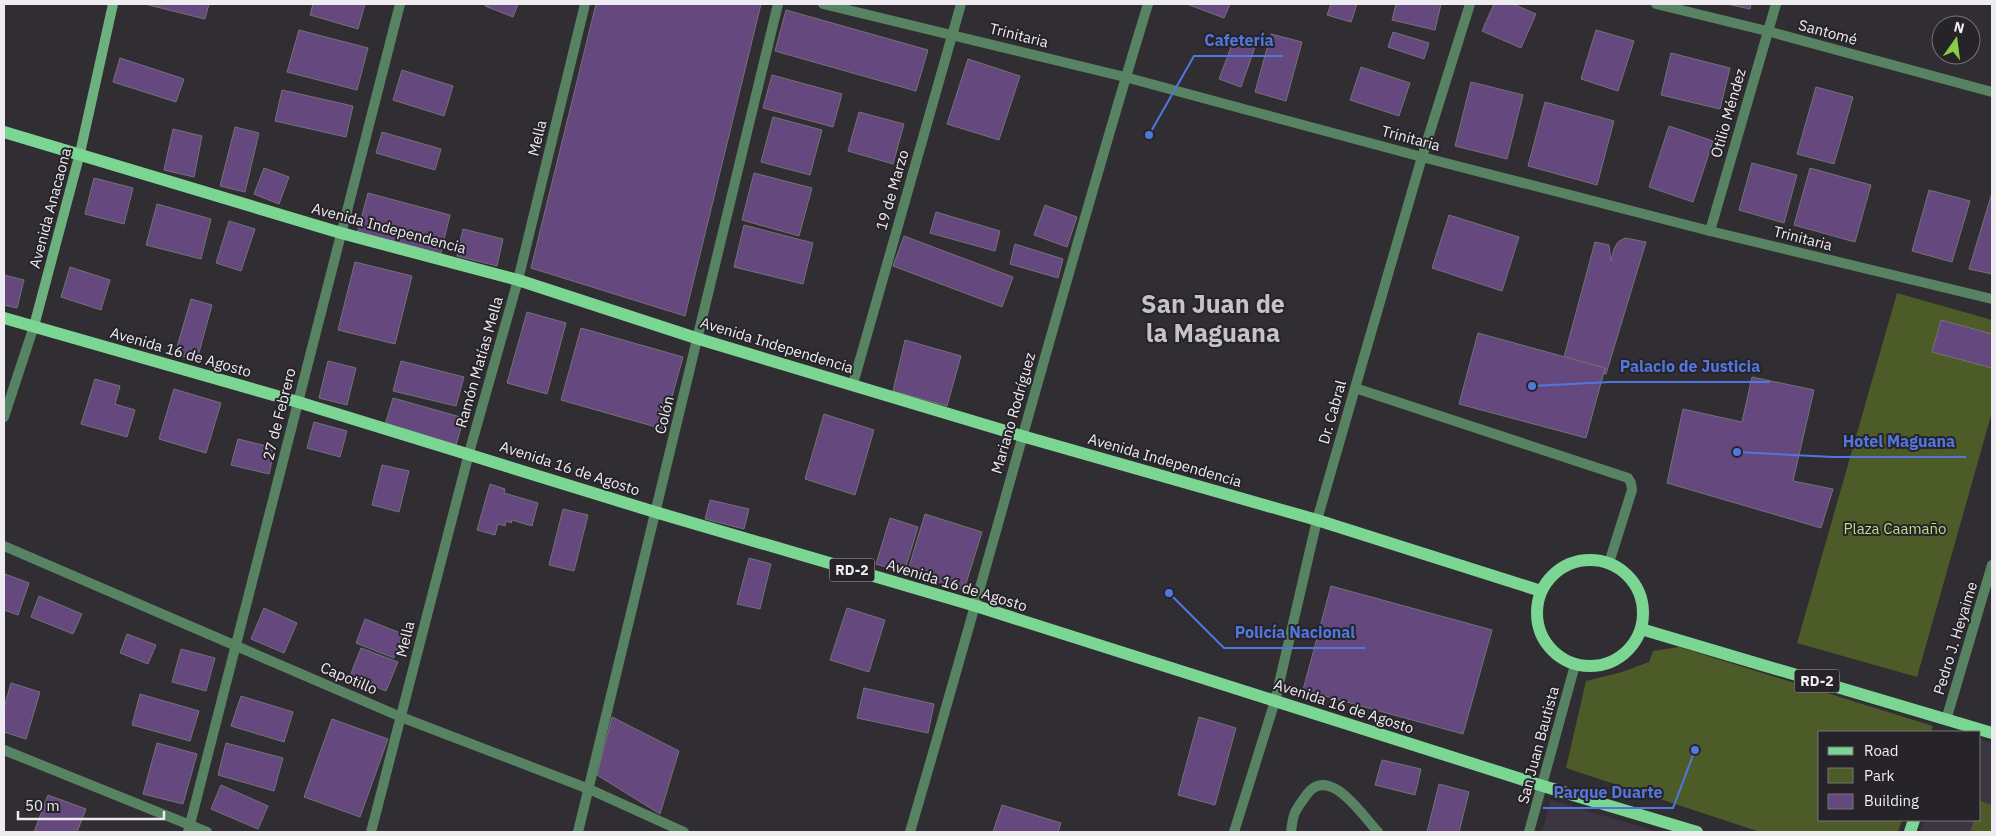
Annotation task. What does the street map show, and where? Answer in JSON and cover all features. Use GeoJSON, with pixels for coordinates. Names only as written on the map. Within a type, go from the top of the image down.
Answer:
{"type":"FeatureCollection","features":[{"type":"Feature","properties":{"kind":"main road","name":"Avenida Anacaona"},"geometry":{"type":"LineString","coordinates":[[34,326],[80,153],[113,4]]}},
{"type":"Feature","properties":{"kind":"main road","name":"Avenida Independencia"},"geometry":{"type":"LineString","coordinates":[[4,132],[80,153],[341,233],[518,280],[699,339],[1022,436],[1317,520],[1541,590]]}},
{"type":"Feature","properties":{"kind":"main road","name":"Avenida 16 de Agosto"},"geometry":{"type":"LineString","coordinates":[[4,318],[298,402],[656,512],[976,606],[1543,786],[1697,832]]}},
{"type":"Feature","properties":{"kind":"main road"},"geometry":{"type":"LineString","coordinates":[[1593,560],[1609,563],[1623,571],[1634,583],[1641,597],[1644,613],[1641,629],[1634,644],[1623,656],[1608,664],[1592,667],[1575,665],[1558,657],[1545,644],[1541,636],[1537,627],[1536,608],[1541,590],[1550,577],[1562,567],[1577,561],[1593,560]]}},
{"type":"Feature","properties":{"kind":"main road","name":"RD-2"},"geometry":{"type":"LineString","coordinates":[[1641,629],[1944,726],[1978,731]]}},
{"type":"Feature","properties":{"kind":"street","name":"27 de Febrero"},"geometry":{"type":"LineString","coordinates":[[188,829],[400,4]]}},
{"type":"Feature","properties":{"kind":"street","name":"Mella"},"geometry":{"type":"LineString","coordinates":[[518,280],[585,4]]}},
{"type":"Feature","properties":{"kind":"street","name":"Colón"},"geometry":{"type":"LineString","coordinates":[[578,832],[699,339],[778,4]]}},
{"type":"Feature","properties":{"kind":"street","name":"Trinitaria"},"geometry":{"type":"LineString","coordinates":[[823,4],[1125,77],[1422,157],[1710,231],[1992,299]]}},
{"type":"Feature","properties":{"kind":"street","name":"19 de Marzo"},"geometry":{"type":"LineString","coordinates":[[852,384],[961,4]]}},
{"type":"Feature","properties":{"kind":"street","name":"Mariano Rodríguez"},"geometry":{"type":"LineString","coordinates":[[910,832],[976,606],[1022,436],[1125,77],[1148,4]]}},
{"type":"Feature","properties":{"kind":"street","name":"Dr. Cabral"},"geometry":{"type":"LineString","coordinates":[[1234,832],[1275,701],[1317,520],[1422,157],[1470,4]]}},
{"type":"Feature","properties":{"kind":"street","name":"Santomé"},"geometry":{"type":"LineString","coordinates":[[1656,4],[1767,31],[1992,92]]}},
{"type":"Feature","properties":{"kind":"street","name":"Otilio Méndez"},"geometry":{"type":"LineString","coordinates":[[1710,231],[1776,4]]}},
{"type":"Feature","properties":{"kind":"street","name":"Ramón Matías Mella"},"geometry":{"type":"LineString","coordinates":[[469,454],[518,280]]}},
{"type":"Feature","properties":{"kind":"street","name":"Avenida Anacaona"},"geometry":{"type":"LineString","coordinates":[[4,418],[34,326]]}},
{"type":"Feature","properties":{"kind":"street"},"geometry":{"type":"LineString","coordinates":[[1355,388],[1628,478],[1632,490],[1609,563]]}},
{"type":"Feature","properties":{"kind":"street","name":"Mella"},"geometry":{"type":"LineString","coordinates":[[371,832],[469,454]]}},
{"type":"Feature","properties":{"kind":"street","name":"Capotillo"},"geometry":{"type":"LineString","coordinates":[[4,546],[401,716],[589,788],[684,832]]}},
{"type":"Feature","properties":{"kind":"street","name":"Pedro J. Heyaime"},"geometry":{"type":"LineString","coordinates":[[1944,726],[1992,565]]}},
{"type":"Feature","properties":{"kind":"street","name":"San Juan Bautista"},"geometry":{"type":"LineString","coordinates":[[1529,832],[1575,665]]}},
{"type":"Feature","properties":{"kind":"street"},"geometry":{"type":"LineString","coordinates":[[4,750],[188,829],[207,832]]}},
{"type":"Feature","properties":{"kind":"street"},"geometry":{"type":"LineString","coordinates":[[1291,832],[1294,813],[1310,789],[1322,784],[1336,788],[1378,832]]}},
{"type":"Feature","properties":{"kind":"shaded area"},"geometry":{"type":"Polygon","coordinates":[[[1981,740],[1992,743],[1992,832],[1920,832],[1924,821],[1981,821],[1981,740]]]}},
{"type":"Feature","properties":{"kind":"shaded area"},"geometry":{"type":"Polygon","coordinates":[[[1551,800],[1658,832],[1542,832],[1551,800]]]}},
{"type":"Feature","properties":{"kind":"green space","name":"Plaza Caamaño"},"geometry":{"type":"Polygon","coordinates":[[[1897,293],[1992,320],[1992,412],[1917,677],[1797,643],[1897,293]]]}},
{"type":"Feature","properties":{"kind":"green space"},"geometry":{"type":"Polygon","coordinates":[[[1679,647],[1933,726],[1931,731],[1818,731],[1818,821],[1902,821],[1898,832],[1760,832],[1566,768],[1586,681],[1622,672],[1649,662],[1653,651],[1679,647]]]}},
{"type":"Feature","properties":{"kind":"green space"},"geometry":{"type":"Polygon","coordinates":[[[1981,801],[1992,805],[1992,832],[1970,832],[1974,821],[1981,821],[1981,801]]]}},
{"type":"Feature","properties":{"kind":"building"},"geometry":{"type":"Polygon","coordinates":[[[145,4],[209,4],[205,19],[145,4]]]}},
{"type":"Feature","properties":{"kind":"building"},"geometry":{"type":"Polygon","coordinates":[[[313,4],[365,4],[358,29],[310,15],[313,4]]]}},
{"type":"Feature","properties":{"kind":"building"},"geometry":{"type":"Polygon","coordinates":[[[486,4],[518,4],[513,17],[485,6],[486,4]]]}},
{"type":"Feature","properties":{"kind":"building"},"geometry":{"type":"Polygon","coordinates":[[[596,4],[761,4],[685,316],[531,268],[596,4]]]}},
{"type":"Feature","properties":{"kind":"building"},"geometry":{"type":"Polygon","coordinates":[[[1187,4],[1230,4],[1224,18],[1187,4]]]}},
{"type":"Feature","properties":{"kind":"building"},"geometry":{"type":"Polygon","coordinates":[[[1331,4],[1357,4],[1351,22],[1327,15],[1331,4]]]}},
{"type":"Feature","properties":{"kind":"building"},"geometry":{"type":"Polygon","coordinates":[[[1396,4],[1441,4],[1435,30],[1392,20],[1396,4]]]}},
{"type":"Feature","properties":{"kind":"building"},"geometry":{"type":"Polygon","coordinates":[[[1494,4],[1513,4],[1536,14],[1521,48],[1482,31],[1494,4]]]}},
{"type":"Feature","properties":{"kind":"building"},"geometry":{"type":"Polygon","coordinates":[[[1727,4],[1751,4],[1750,9],[1727,4]]]}},
{"type":"Feature","properties":{"kind":"building"},"geometry":{"type":"Polygon","coordinates":[[[786,10],[928,50],[916,91],[775,51],[786,10]]]}},
{"type":"Feature","properties":{"kind":"building"},"geometry":{"type":"Polygon","coordinates":[[[299,30],[368,48],[357,90],[287,72],[299,30]]]}},
{"type":"Feature","properties":{"kind":"building"},"geometry":{"type":"Polygon","coordinates":[[[1596,30],[1634,41],[1618,91],[1581,79],[1596,30]]]}},
{"type":"Feature","properties":{"kind":"building"},"geometry":{"type":"Polygon","coordinates":[[[1393,32],[1429,43],[1424,59],[1388,47],[1393,32]]]}},
{"type":"Feature","properties":{"kind":"building"},"geometry":{"type":"Polygon","coordinates":[[[1271,34],[1302,42],[1286,101],[1255,92],[1271,34]]]}},
{"type":"Feature","properties":{"kind":"building"},"geometry":{"type":"Polygon","coordinates":[[[1234,39],[1255,47],[1241,87],[1219,79],[1234,39]]]}},
{"type":"Feature","properties":{"kind":"building"},"geometry":{"type":"Polygon","coordinates":[[[1671,53],[1730,68],[1720,109],[1661,95],[1671,53]]]}},
{"type":"Feature","properties":{"kind":"building"},"geometry":{"type":"Polygon","coordinates":[[[120,58],[184,79],[176,102],[113,82],[120,58]]]}},
{"type":"Feature","properties":{"kind":"building"},"geometry":{"type":"Polygon","coordinates":[[[968,59],[1020,76],[999,140],[947,124],[968,59]]]}},
{"type":"Feature","properties":{"kind":"building"},"geometry":{"type":"Polygon","coordinates":[[[1361,67],[1410,83],[1399,116],[1350,100],[1361,67]]]}},
{"type":"Feature","properties":{"kind":"building"},"geometry":{"type":"Polygon","coordinates":[[[402,70],[453,86],[444,116],[393,100],[402,70]]]}},
{"type":"Feature","properties":{"kind":"building"},"geometry":{"type":"Polygon","coordinates":[[[772,75],[842,94],[833,127],[763,108],[772,75]]]}},
{"type":"Feature","properties":{"kind":"building"},"geometry":{"type":"Polygon","coordinates":[[[1471,82],[1523,95],[1507,159],[1455,146],[1471,82]]]}},
{"type":"Feature","properties":{"kind":"building"},"geometry":{"type":"Polygon","coordinates":[[[1816,87],[1853,97],[1834,164],[1797,154],[1816,87]]]}},
{"type":"Feature","properties":{"kind":"building"},"geometry":{"type":"Polygon","coordinates":[[[282,90],[353,106],[346,137],[275,121],[282,90]]]}},
{"type":"Feature","properties":{"kind":"building"},"geometry":{"type":"Polygon","coordinates":[[[1545,102],[1614,121],[1597,185],[1528,166],[1545,102]]]}},
{"type":"Feature","properties":{"kind":"building"},"geometry":{"type":"Polygon","coordinates":[[[859,112],[904,124],[893,164],[848,151],[859,112]]]}},
{"type":"Feature","properties":{"kind":"building"},"geometry":{"type":"Polygon","coordinates":[[[773,117],[822,130],[810,175],[761,162],[773,117]]]}},
{"type":"Feature","properties":{"kind":"building"},"geometry":{"type":"Polygon","coordinates":[[[1669,126],[1713,141],[1693,202],[1649,187],[1669,126]]]}},
{"type":"Feature","properties":{"kind":"building"},"geometry":{"type":"Polygon","coordinates":[[[235,127],[259,133],[245,192],[220,186],[235,127]]]}},
{"type":"Feature","properties":{"kind":"building"},"geometry":{"type":"Polygon","coordinates":[[[173,129],[202,136],[194,177],[164,170],[173,129]]]}},
{"type":"Feature","properties":{"kind":"building"},"geometry":{"type":"Polygon","coordinates":[[[382,132],[441,149],[435,170],[376,153],[382,132]]]}},
{"type":"Feature","properties":{"kind":"building"},"geometry":{"type":"Polygon","coordinates":[[[1752,163],[1797,175],[1784,223],[1739,210],[1752,163]]]}},
{"type":"Feature","properties":{"kind":"building"},"geometry":{"type":"Polygon","coordinates":[[[264,168],[289,177],[279,204],[254,194],[264,168]]]}},
{"type":"Feature","properties":{"kind":"building"},"geometry":{"type":"Polygon","coordinates":[[[1810,168],[1871,185],[1855,242],[1794,225],[1810,168]]]}},
{"type":"Feature","properties":{"kind":"building"},"geometry":{"type":"Polygon","coordinates":[[[754,173],[812,188],[799,236],[742,220],[754,173]]]}},
{"type":"Feature","properties":{"kind":"building"},"geometry":{"type":"Polygon","coordinates":[[[94,178],[133,188],[124,224],[85,214],[94,178]]]}},
{"type":"Feature","properties":{"kind":"building"},"geometry":{"type":"Polygon","coordinates":[[[1929,190],[1970,201],[1952,262],[1912,251],[1929,190]]]}},
{"type":"Feature","properties":{"kind":"building"},"geometry":{"type":"Polygon","coordinates":[[[368,193],[450,215],[440,256],[357,234],[368,193]]]}},
{"type":"Feature","properties":{"kind":"building"},"geometry":{"type":"Polygon","coordinates":[[[1992,193],[1992,274],[1969,269],[1992,193]]]}},
{"type":"Feature","properties":{"kind":"building"},"geometry":{"type":"Polygon","coordinates":[[[157,204],[211,219],[201,259],[146,245],[157,204]]]}},
{"type":"Feature","properties":{"kind":"building"},"geometry":{"type":"Polygon","coordinates":[[[1045,205],[1077,217],[1067,247],[1034,235],[1045,205]]]}},
{"type":"Feature","properties":{"kind":"building"},"geometry":{"type":"Polygon","coordinates":[[[936,212],[1000,231],[995,251],[930,233],[936,212]]]}},
{"type":"Feature","properties":{"kind":"building"},"geometry":{"type":"Polygon","coordinates":[[[1449,215],[1519,237],[1502,291],[1432,268],[1449,215]]]}},
{"type":"Feature","properties":{"kind":"building"},"geometry":{"type":"Polygon","coordinates":[[[229,221],[255,229],[241,271],[216,263],[229,221]]]}},
{"type":"Feature","properties":{"kind":"building"},"geometry":{"type":"Polygon","coordinates":[[[744,225],[813,243],[803,284],[734,267],[744,225]]]}},
{"type":"Feature","properties":{"kind":"building"},"geometry":{"type":"Polygon","coordinates":[[[463,229],[503,239],[497,266],[457,256],[463,229]]]}},
{"type":"Feature","properties":{"kind":"building"},"geometry":{"type":"Polygon","coordinates":[[[904,236],[1013,277],[1002,307],[893,266],[904,236]]]}},
{"type":"Feature","properties":{"kind":"building"},"geometry":{"type":"Polygon","coordinates":[[[1625,238],[1646,242],[1606,374],[1563,361],[1595,242],[1609,245],[1611,261],[1618,242],[1625,238]]]}},
{"type":"Feature","properties":{"kind":"building"},"geometry":{"type":"Polygon","coordinates":[[[1015,244],[1063,259],[1058,278],[1010,264],[1015,244]]]}},
{"type":"Feature","properties":{"kind":"building"},"geometry":{"type":"Polygon","coordinates":[[[355,262],[412,276],[395,344],[338,330],[355,262]]]}},
{"type":"Feature","properties":{"kind":"building"},"geometry":{"type":"Polygon","coordinates":[[[70,267],[110,280],[101,310],[61,297],[70,267]]]}},
{"type":"Feature","properties":{"kind":"building"},"geometry":{"type":"Polygon","coordinates":[[[4,275],[24,280],[17,308],[4,305],[4,275]]]}},
{"type":"Feature","properties":{"kind":"building"},"geometry":{"type":"Polygon","coordinates":[[[191,299],[212,305],[197,360],[175,354],[191,299]]]}},
{"type":"Feature","properties":{"kind":"building"},"geometry":{"type":"Polygon","coordinates":[[[527,312],[566,323],[547,394],[507,383],[527,312]]]}},
{"type":"Feature","properties":{"kind":"building"},"geometry":{"type":"Polygon","coordinates":[[[1941,320],[1992,334],[1992,368],[1932,352],[1941,320]]]}},
{"type":"Feature","properties":{"kind":"building"},"geometry":{"type":"Polygon","coordinates":[[[581,328],[683,357],[663,429],[561,400],[581,328]]]}},
{"type":"Feature","properties":{"kind":"building"},"geometry":{"type":"Polygon","coordinates":[[[1478,333],[1605,368],[1586,438],[1459,404],[1478,333]]]}},
{"type":"Feature","properties":{"kind":"building"},"geometry":{"type":"Polygon","coordinates":[[[905,340],[961,356],[947,406],[893,391],[905,340]]]}},
{"type":"Feature","properties":{"kind":"building"},"geometry":{"type":"Polygon","coordinates":[[[328,361],[356,368],[347,405],[319,398],[328,361]]]}},
{"type":"Feature","properties":{"kind":"building"},"geometry":{"type":"Polygon","coordinates":[[[401,361],[464,377],[456,406],[393,391],[401,361]]]}},
{"type":"Feature","properties":{"kind":"building"},"geometry":{"type":"Polygon","coordinates":[[[1752,377],[1814,390],[1793,481],[1833,489],[1821,528],[1667,483],[1683,409],[1742,422],[1752,377]]]}},
{"type":"Feature","properties":{"kind":"building"},"geometry":{"type":"Polygon","coordinates":[[[95,379],[120,386],[115,404],[135,410],[127,437],[81,424],[95,379]]]}},
{"type":"Feature","properties":{"kind":"building"},"geometry":{"type":"Polygon","coordinates":[[[174,389],[221,403],[206,453],[159,439],[174,389]]]}},
{"type":"Feature","properties":{"kind":"building"},"geometry":{"type":"Polygon","coordinates":[[[393,398],[464,418],[456,445],[385,425],[393,398]]]}},
{"type":"Feature","properties":{"kind":"building"},"geometry":{"type":"Polygon","coordinates":[[[824,414],[874,430],[855,495],[805,479],[824,414]]]}},
{"type":"Feature","properties":{"kind":"building"},"geometry":{"type":"Polygon","coordinates":[[[314,422],[347,431],[340,457],[307,448],[314,422]]]}},
{"type":"Feature","properties":{"kind":"building"},"geometry":{"type":"Polygon","coordinates":[[[238,439],[275,448],[269,474],[231,465],[238,439]]]}},
{"type":"Feature","properties":{"kind":"building"},"geometry":{"type":"Polygon","coordinates":[[[382,465],[409,471],[399,512],[372,505],[382,465]]]}},
{"type":"Feature","properties":{"kind":"building"},"geometry":{"type":"Polygon","coordinates":[[[490,484],[505,489],[504,493],[538,503],[532,526],[512,520],[511,523],[506,521],[505,526],[498,524],[495,535],[477,530],[490,484]]]}},
{"type":"Feature","properties":{"kind":"building"},"geometry":{"type":"Polygon","coordinates":[[[710,500],[749,509],[744,529],[705,519],[710,500]]]}},
{"type":"Feature","properties":{"kind":"building"},"geometry":{"type":"Polygon","coordinates":[[[563,509],[588,515],[574,571],[549,565],[563,509]]]}},
{"type":"Feature","properties":{"kind":"building"},"geometry":{"type":"Polygon","coordinates":[[[925,514],[982,532],[964,590],[907,573],[925,514]]]}},
{"type":"Feature","properties":{"kind":"building"},"geometry":{"type":"Polygon","coordinates":[[[890,518],[918,527],[904,573],[876,564],[890,518]]]}},
{"type":"Feature","properties":{"kind":"building"},"geometry":{"type":"Polygon","coordinates":[[[749,558],[771,564],[760,609],[737,604],[749,558]]]}},
{"type":"Feature","properties":{"kind":"building"},"geometry":{"type":"Polygon","coordinates":[[[5,574],[29,583],[18,615],[4,610],[5,574]]]}},
{"type":"Feature","properties":{"kind":"building"},"geometry":{"type":"Polygon","coordinates":[[[1331,586],[1492,630],[1463,734],[1303,690],[1331,586]]]}},
{"type":"Feature","properties":{"kind":"building"},"geometry":{"type":"Polygon","coordinates":[[[39,596],[82,614],[73,634],[31,617],[39,596]]]}},
{"type":"Feature","properties":{"kind":"building"},"geometry":{"type":"Polygon","coordinates":[[[264,608],[297,623],[284,653],[251,639],[264,608]]]}},
{"type":"Feature","properties":{"kind":"building"},"geometry":{"type":"Polygon","coordinates":[[[847,608],[885,620],[869,672],[830,660],[847,608]]]}},
{"type":"Feature","properties":{"kind":"building"},"geometry":{"type":"Polygon","coordinates":[[[365,619],[403,634],[394,658],[356,643],[365,619]]]}},
{"type":"Feature","properties":{"kind":"building"},"geometry":{"type":"Polygon","coordinates":[[[127,634],[156,645],[148,664],[120,653],[127,634]]]}},
{"type":"Feature","properties":{"kind":"building"},"geometry":{"type":"Polygon","coordinates":[[[361,648],[398,662],[386,691],[350,676],[361,648]]]}},
{"type":"Feature","properties":{"kind":"building"},"geometry":{"type":"Polygon","coordinates":[[[181,649],[215,658],[206,691],[172,682],[181,649]]]}},
{"type":"Feature","properties":{"kind":"building"},"geometry":{"type":"Polygon","coordinates":[[[11,683],[40,692],[26,739],[4,732],[4,708],[11,683]]]}},
{"type":"Feature","properties":{"kind":"building"},"geometry":{"type":"Polygon","coordinates":[[[864,688],[934,704],[928,733],[857,718],[864,688]]]}},
{"type":"Feature","properties":{"kind":"building"},"geometry":{"type":"Polygon","coordinates":[[[140,694],[199,711],[190,741],[132,725],[140,694]]]}},
{"type":"Feature","properties":{"kind":"building"},"geometry":{"type":"Polygon","coordinates":[[[241,696],[293,712],[284,742],[231,726],[241,696]]]}},
{"type":"Feature","properties":{"kind":"building"},"geometry":{"type":"Polygon","coordinates":[[[612,717],[679,751],[660,814],[597,775],[612,717]]]}},
{"type":"Feature","properties":{"kind":"building"},"geometry":{"type":"Polygon","coordinates":[[[1199,717],[1236,728],[1215,805],[1178,795],[1199,717]]]}},
{"type":"Feature","properties":{"kind":"building"},"geometry":{"type":"Polygon","coordinates":[[[332,719],[388,739],[360,817],[304,797],[332,719]]]}},
{"type":"Feature","properties":{"kind":"building"},"geometry":{"type":"Polygon","coordinates":[[[157,743],[197,754],[183,804],[143,794],[157,743]]]}},
{"type":"Feature","properties":{"kind":"building"},"geometry":{"type":"Polygon","coordinates":[[[226,743],[283,758],[274,791],[218,775],[226,743]]]}},
{"type":"Feature","properties":{"kind":"building"},"geometry":{"type":"Polygon","coordinates":[[[1382,760],[1421,769],[1415,795],[1375,785],[1382,760]]]}},
{"type":"Feature","properties":{"kind":"building"},"geometry":{"type":"Polygon","coordinates":[[[1439,784],[1469,792],[1459,832],[1427,832],[1439,784]]]}},
{"type":"Feature","properties":{"kind":"building"},"geometry":{"type":"Polygon","coordinates":[[[221,785],[268,806],[258,829],[211,809],[221,785]]]}},
{"type":"Feature","properties":{"kind":"building"},"geometry":{"type":"Polygon","coordinates":[[[48,795],[86,809],[77,832],[34,832],[48,795]]]}},
{"type":"Feature","properties":{"kind":"building"},"geometry":{"type":"Polygon","coordinates":[[[1002,805],[1061,823],[1058,832],[993,832],[1002,805]]]}},
{"type":"Feature","properties":{"kind":"place","name":"Cafetería"},"geometry":{"type":"Point","coordinates":[1149,135]}},
{"type":"Feature","properties":{"kind":"place","name":"Palacio de Justicia"},"geometry":{"type":"Point","coordinates":[1532,386]}},
{"type":"Feature","properties":{"kind":"place","name":"Hotel Maguana"},"geometry":{"type":"Point","coordinates":[1737,452]}},
{"type":"Feature","properties":{"kind":"place","name":"Policía Nacional"},"geometry":{"type":"Point","coordinates":[1169,593]}},
{"type":"Feature","properties":{"kind":"place","name":"Parque Duarte"},"geometry":{"type":"Point","coordinates":[1695,750]}},
{"type":"Feature","properties":{"kind":"district","name":"San Juan de la Maguana"},"geometry":{"type":"Point","coordinates":[1213,318]}}]}
